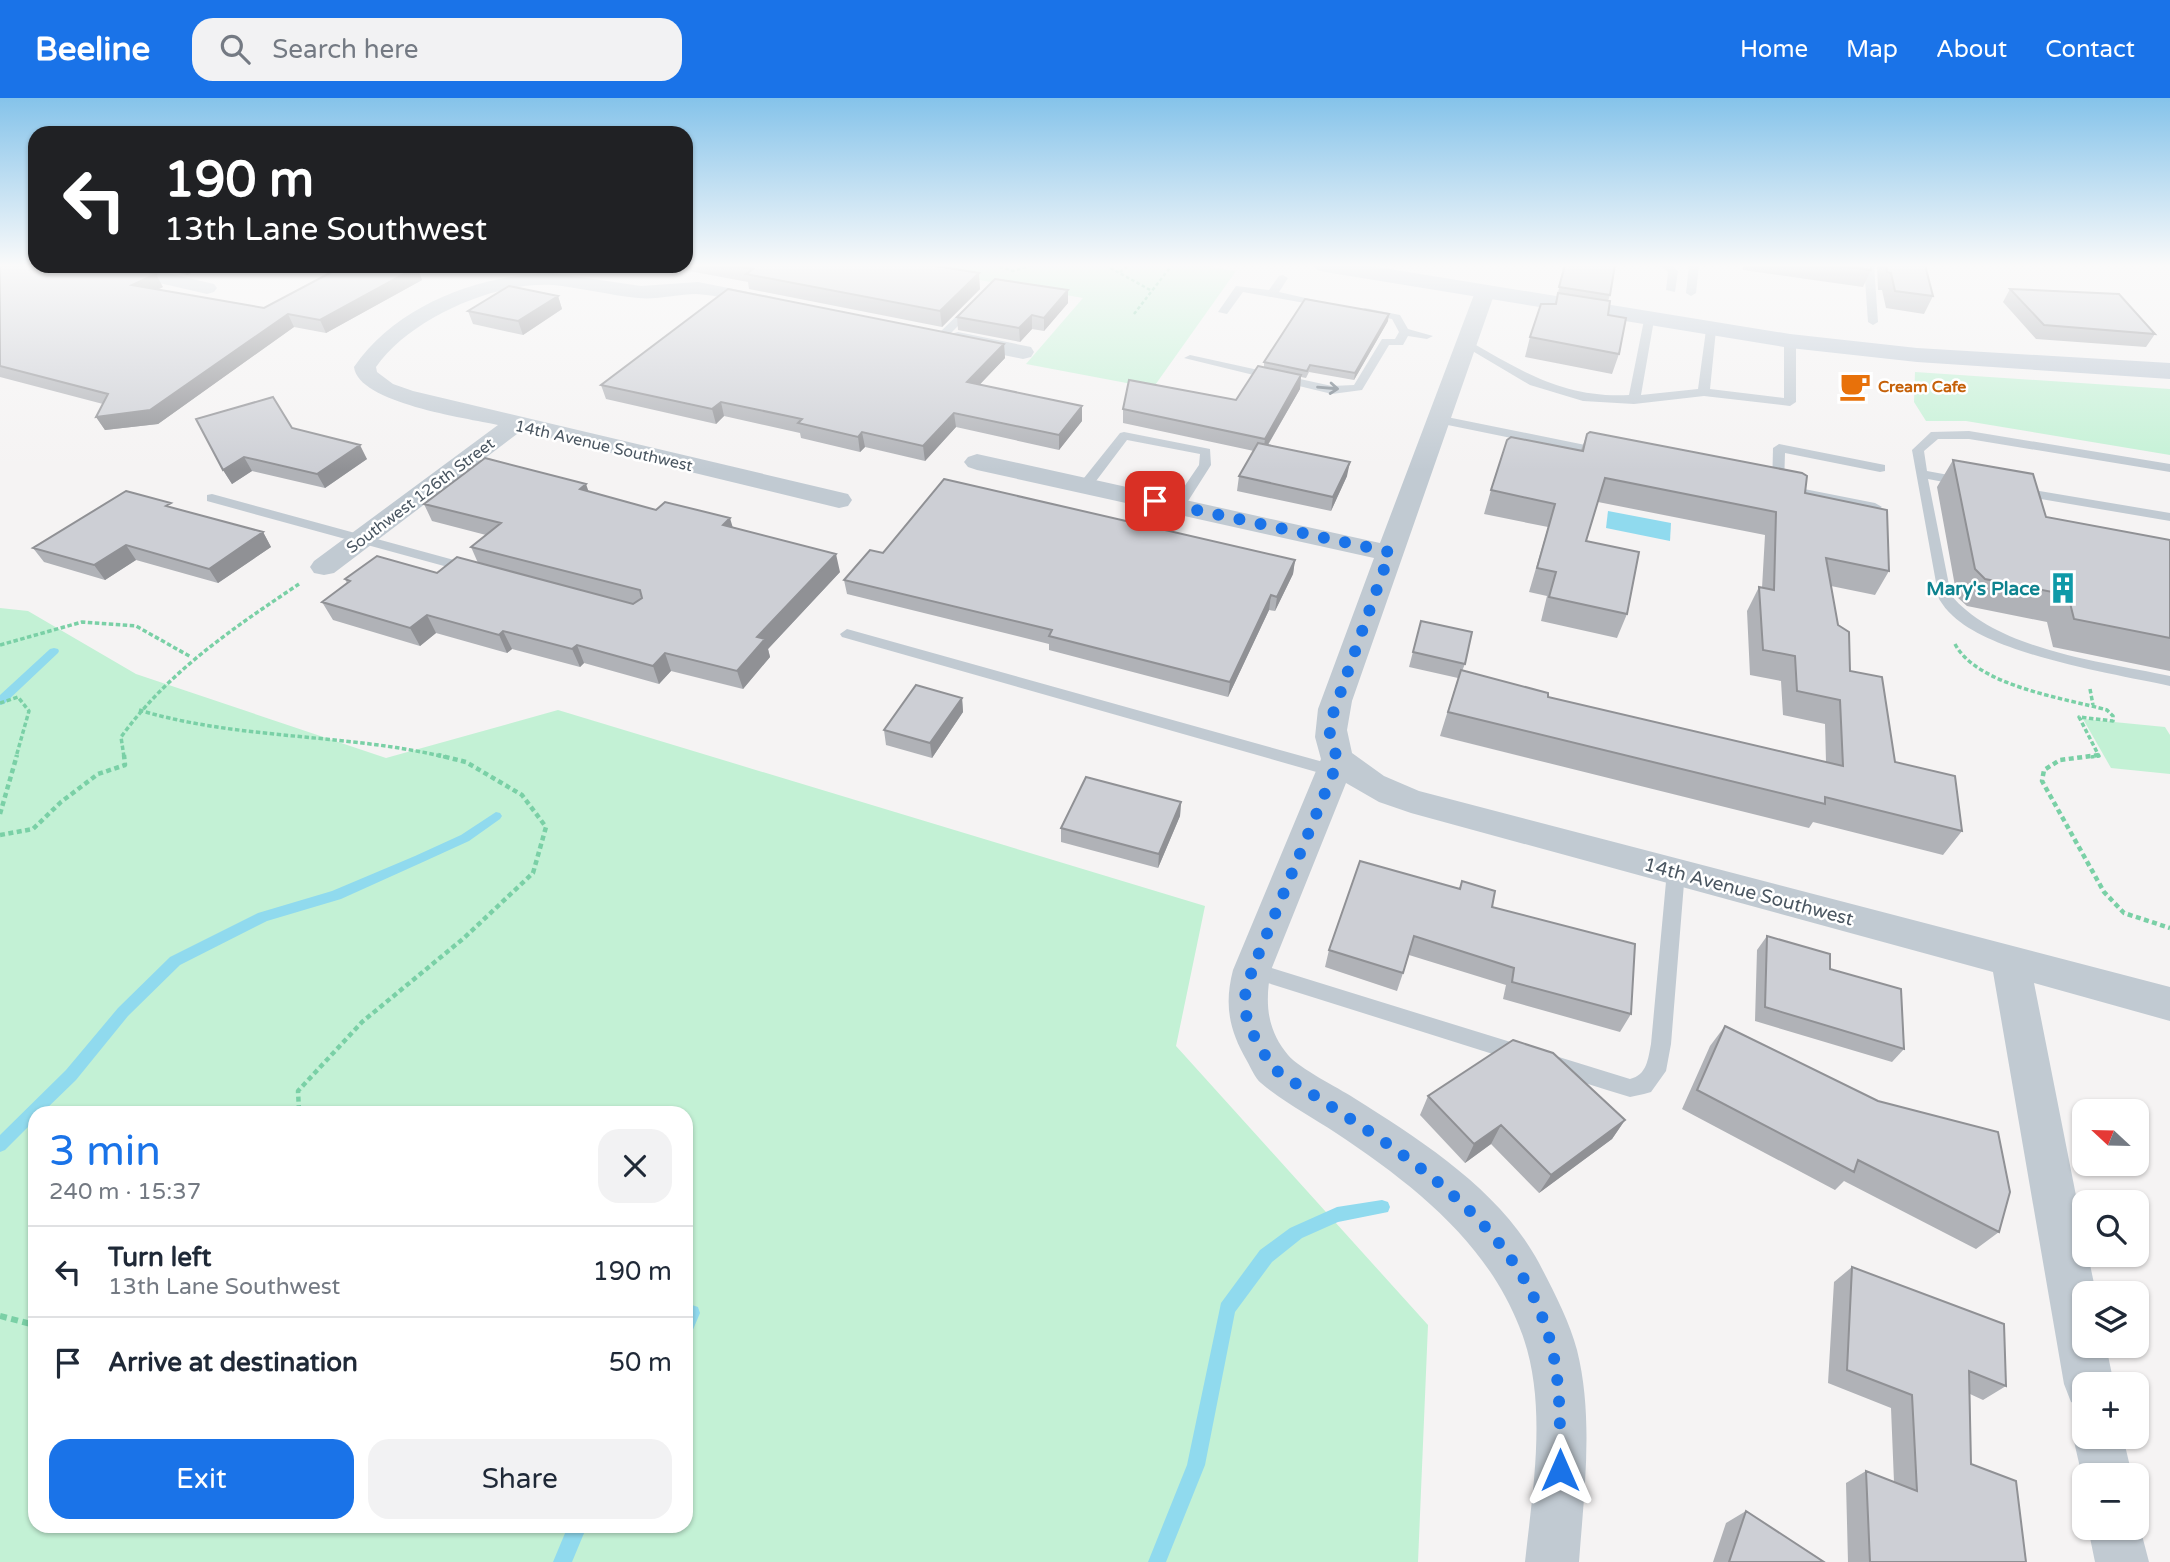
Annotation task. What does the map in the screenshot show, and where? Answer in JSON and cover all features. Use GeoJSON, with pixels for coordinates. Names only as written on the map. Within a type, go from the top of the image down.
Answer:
{"type":"FeatureCollection","features":[{"type":"Feature","properties":{"kind":"main road"},"geometry":{"type":"LineString","coordinates":[[1736,333],[1917,355],[2170,371]]}},
{"type":"Feature","properties":{"kind":"street","name":"14th Avenue Southwest"},"geometry":{"type":"LineString","coordinates":[[397,333],[379,346],[365,367],[366,375],[372,381],[405,396],[839,500]]}},
{"type":"Feature","properties":{"kind":"street"},"geometry":{"type":"LineString","coordinates":[[928,333],[1023,352]]}},
{"type":"Feature","properties":{"kind":"street"},"geometry":{"type":"LineString","coordinates":[[1468,333],[1329,725],[1336,765],[1252,970],[1245,998],[1248,1020],[1258,1045],[1274,1069],[1446,1186],[1473,1212],[1505,1250],[1531,1290],[1553,1352],[1560,1410],[1560,1470],[1552,1562]]}},
{"type":"Feature","properties":{"kind":"street","name":"Southwest 126th Street"},"geometry":{"type":"LineString","coordinates":[[324,567],[515,424]]}},
{"type":"Feature","properties":{"kind":"street"},"geometry":{"type":"LineString","coordinates":[[977,462],[1390,552]]}},
{"type":"Feature","properties":{"kind":"street","name":"14th Avenue Southwest"},"geometry":{"type":"LineString","coordinates":[[1336,765],[1377,788],[1411,802],[2170,1004]]}},
{"type":"Feature","properties":{"kind":"street"},"geometry":{"type":"LineString","coordinates":[[2010,960],[2087,1372]]}},
{"type":"Feature","properties":{"kind":"street"},"geometry":{"type":"LineString","coordinates":[[2117,1540],[2122,1562]]}},
{"type":"Feature","properties":{"kind":"lane"},"geometry":{"type":"LineString","coordinates":[[1190,358],[1332,390],[1359,388],[1385,341],[1399,343],[1403,333]]}},
{"type":"Feature","properties":{"kind":"lane"},"geometry":{"type":"LineString","coordinates":[[1412,333],[1427,336]]}},
{"type":"Feature","properties":{"kind":"lane"},"geometry":{"type":"LineString","coordinates":[[1634,400],[1647,333]]}},
{"type":"Feature","properties":{"kind":"lane"},"geometry":{"type":"LineString","coordinates":[[1704,392],[1712,333]]}},
{"type":"Feature","properties":{"kind":"lane"},"geometry":{"type":"LineString","coordinates":[[1465,343],[1546,387],[1593,398],[1634,400],[1704,392],[1790,402],[1790,341]]}},
{"type":"Feature","properties":{"kind":"lane"},"geometry":{"type":"LineString","coordinates":[[1437,419],[1614,454]]}},
{"type":"Feature","properties":{"kind":"lane"},"geometry":{"type":"LineString","coordinates":[[2170,468],[1951,433],[1935,435],[1918,450],[1948,606],[1974,623],[2025,647],[2170,681]]}},
{"type":"Feature","properties":{"kind":"lane"},"geometry":{"type":"LineString","coordinates":[[1084,485],[1124,436],[1206,452],[1205,465],[1178,506]]}},
{"type":"Feature","properties":{"kind":"lane"},"geometry":{"type":"LineString","coordinates":[[1875,507],[1770,486],[1779,448],[1880,468]]}},
{"type":"Feature","properties":{"kind":"lane"},"geometry":{"type":"LineString","coordinates":[[1921,474],[1973,483]]}},
{"type":"Feature","properties":{"kind":"lane"},"geometry":{"type":"LineString","coordinates":[[2000,488],[2170,517]]}},
{"type":"Feature","properties":{"kind":"lane"},"geometry":{"type":"LineString","coordinates":[[212,498],[277,513],[360,540],[480,571]]}},
{"type":"Feature","properties":{"kind":"lane"},"geometry":{"type":"LineString","coordinates":[[847,634],[1336,765]]}},
{"type":"Feature","properties":{"kind":"lane"},"geometry":{"type":"LineString","coordinates":[[1252,970],[1607,1081],[1630,1087],[1644,1085],[1656,1071],[1661,1044],[1676,871]]}},
{"type":"Feature","properties":{"kind":"path"},"geometry":{"type":"LineString","coordinates":[[0,835],[33,829],[61,802],[98,774],[125,765],[121,737],[139,710],[191,657],[324,567]]}},
{"type":"Feature","properties":{"kind":"path"},"geometry":{"type":"LineString","coordinates":[[0,645],[82,622],[136,626],[191,657]]}},
{"type":"Feature","properties":{"kind":"path"},"geometry":{"type":"LineString","coordinates":[[1961,644],[1956,643],[1954,646],[1959,653],[1986,673],[2093,704],[2113,716],[2113,721],[2079,717],[2102,757],[2060,760],[2044,770],[2042,781],[2104,892],[2124,913],[2170,928]]}},
{"type":"Feature","properties":{"kind":"path"},"geometry":{"type":"LineString","coordinates":[[0,704],[18,697],[29,711],[0,814]]}},
{"type":"Feature","properties":{"kind":"path"},"geometry":{"type":"LineString","coordinates":[[139,710],[179,722],[400,746],[466,762],[522,795],[546,827],[533,873],[464,938],[362,1023],[298,1091],[299,1106]]}},
{"type":"Feature","properties":{"kind":"path"},"geometry":{"type":"LineString","coordinates":[[0,1316],[28,1323]]}},
{"type":"Feature","properties":{"kind":"green space"},"geometry":{"type":"Polygon","coordinates":[[[1052,333],[1192,333],[1153,388],[1026,364],[1052,333]]]}},
{"type":"Feature","properties":{"kind":"green space"},"geometry":{"type":"Polygon","coordinates":[[[1915,372],[2170,389],[2170,455],[1966,421],[1926,421],[1914,402],[1915,372]]]}},
{"type":"Feature","properties":{"kind":"green space"},"geometry":{"type":"Polygon","coordinates":[[[0,608],[28,611],[136,674],[386,758],[558,710],[1205,906],[1176,1046],[1428,1325],[1418,1562],[0,1562],[0,608]]]}},
{"type":"Feature","properties":{"kind":"green space"},"geometry":{"type":"Polygon","coordinates":[[[2083,719],[2165,727],[2170,735],[2170,774],[2111,768],[2083,719]]]}},
{"type":"Feature","properties":{"kind":"water"},"geometry":{"type":"Polygon","coordinates":[[[1608,511],[1671,523],[1670,541],[1606,528],[1608,511]]]}},
{"type":"Feature","properties":{"kind":"building"},"geometry":{"type":"Polygon","coordinates":[[[0,333],[260,333],[150,410],[96,417],[108,394],[0,366],[0,333]]]}},
{"type":"Feature","properties":{"kind":"building"},"geometry":{"type":"Polygon","coordinates":[[[669,333],[950,333],[1004,344],[967,382],[1082,406],[1059,435],[954,413],[923,446],[862,432],[858,437],[798,423],[802,419],[721,402],[712,409],[601,385],[669,333]]]}},
{"type":"Feature","properties":{"kind":"building"},"geometry":{"type":"Polygon","coordinates":[[[1283,333],[1378,333],[1355,373],[1310,365],[1307,371],[1264,362],[1283,333]]]}},
{"type":"Feature","properties":{"kind":"building"},"geometry":{"type":"Polygon","coordinates":[[[1531,333],[1623,333],[1619,354],[1530,337],[1531,333]]]}},
{"type":"Feature","properties":{"kind":"building"},"geometry":{"type":"Polygon","coordinates":[[[1258,366],[1301,375],[1265,439],[1123,409],[1129,380],[1236,400],[1258,366]]]}},
{"type":"Feature","properties":{"kind":"building"},"geometry":{"type":"Polygon","coordinates":[[[273,397],[292,428],[360,445],[317,474],[244,457],[223,470],[196,419],[273,397]]]}},
{"type":"Feature","properties":{"kind":"building"},"geometry":{"type":"Polygon","coordinates":[[[1590,432],[1802,473],[1807,476],[1805,493],[1887,510],[1889,571],[1826,558],[1838,625],[1849,632],[1850,671],[1882,677],[1895,762],[1955,776],[1962,831],[1825,797],[1825,804],[1448,712],[1461,670],[1548,693],[1548,697],[1843,766],[1840,700],[1797,691],[1795,656],[1763,650],[1759,587],[1774,590],[1776,512],[1605,478],[1586,541],[1639,552],[1627,614],[1549,597],[1556,572],[1537,568],[1555,504],[1491,490],[1507,440],[1511,437],[1583,451],[1587,434],[1590,432]]]}},
{"type":"Feature","properties":{"kind":"building"},"geometry":{"type":"Polygon","coordinates":[[[1258,443],[1350,462],[1333,497],[1239,476],[1258,443]]]}},
{"type":"Feature","properties":{"kind":"building"},"geometry":{"type":"Polygon","coordinates":[[[485,458],[586,484],[580,489],[656,510],[665,502],[730,518],[723,525],[836,554],[757,637],[765,639],[737,671],[665,653],[653,666],[577,645],[572,649],[503,631],[499,635],[427,615],[410,628],[322,602],[350,581],[345,579],[377,556],[437,573],[457,557],[633,604],[642,598],[640,590],[471,547],[501,523],[424,504],[485,458]]]}},
{"type":"Feature","properties":{"kind":"building"},"geometry":{"type":"Polygon","coordinates":[[[1953,460],[2033,474],[2046,517],[2170,540],[2170,638],[2074,619],[2068,595],[1985,579],[1975,569],[1953,460]]]}},
{"type":"Feature","properties":{"kind":"building"},"geometry":{"type":"Polygon","coordinates":[[[944,479],[1295,560],[1277,597],[1271,595],[1230,682],[1049,636],[1052,630],[844,580],[870,550],[883,553],[944,479]]]}},
{"type":"Feature","properties":{"kind":"building"},"geometry":{"type":"Polygon","coordinates":[[[126,491],[171,503],[166,506],[263,532],[209,569],[126,545],[94,565],[33,548],[126,491]]]}},
{"type":"Feature","properties":{"kind":"building"},"geometry":{"type":"Polygon","coordinates":[[[1421,621],[1472,632],[1465,664],[1413,652],[1421,621]]]}},
{"type":"Feature","properties":{"kind":"building"},"geometry":{"type":"Polygon","coordinates":[[[916,685],[962,698],[930,743],[884,730],[916,685]]]}},
{"type":"Feature","properties":{"kind":"building"},"geometry":{"type":"Polygon","coordinates":[[[1086,777],[1181,802],[1159,854],[1061,828],[1086,777]]]}},
{"type":"Feature","properties":{"kind":"building"},"geometry":{"type":"Polygon","coordinates":[[[1360,861],[1460,889],[1462,881],[1495,891],[1492,907],[1635,944],[1631,1014],[1512,982],[1514,968],[1414,936],[1403,973],[1329,950],[1360,861]]]}},
{"type":"Feature","properties":{"kind":"building"},"geometry":{"type":"Polygon","coordinates":[[[1767,936],[1830,954],[1830,969],[1901,989],[1904,1049],[1765,1007],[1767,936]]]}},
{"type":"Feature","properties":{"kind":"building"},"geometry":{"type":"Polygon","coordinates":[[[1725,1026],[1878,1101],[1998,1132],[2010,1192],[1999,1232],[1858,1160],[1854,1172],[1697,1090],[1725,1026]]]}},
{"type":"Feature","properties":{"kind":"building"},"geometry":{"type":"Polygon","coordinates":[[[1513,1040],[1553,1053],[1625,1120],[1551,1175],[1501,1125],[1474,1144],[1428,1096],[1513,1040]]]}},
{"type":"Feature","properties":{"kind":"building"},"geometry":{"type":"Polygon","coordinates":[[[1852,1267],[2004,1324],[2006,1386],[1969,1371],[1971,1464],[2016,1481],[2026,1562],[1870,1562],[1866,1471],[1917,1491],[1912,1395],[1847,1370],[1852,1267]]]}},
{"type":"Feature","properties":{"kind":"building"},"geometry":{"type":"Polygon","coordinates":[[[1746,1511],[1824,1562],[1729,1562],[1746,1511]]]}},
{"type":"Feature","properties":{"kind":"waterway"},"geometry":{"type":"LineString","coordinates":[[0,701],[54,651]]}},
{"type":"Feature","properties":{"kind":"waterway"},"geometry":{"type":"LineString","coordinates":[[40,1106],[71,1075],[123,1012],[175,961],[263,917],[336,895],[419,859],[465,838],[496,816]]}},
{"type":"Feature","properties":{"kind":"waterway"},"geometry":{"type":"LineString","coordinates":[[0,1145],[28,1117]]}},
{"type":"Feature","properties":{"kind":"waterway"},"geometry":{"type":"LineString","coordinates":[[1157,1562],[1196,1465],[1227,1309],[1266,1256],[1296,1233],[1337,1215],[1382,1207]]}},
{"type":"Feature","properties":{"kind":"waterway"},"geometry":{"type":"LineString","coordinates":[[562,1562],[575,1533]]}},
{"type":"Feature","properties":{"kind":"place","name":"Cream Cafe"},"geometry":{"type":"Point","coordinates":[1855,386]}},
{"type":"Feature","properties":{"kind":"place","name":"Mary's Place"},"geometry":{"type":"Point","coordinates":[2063,588]}},
{"type":"Feature","properties":{"kind":"route"},"geometry":{"type":"LineString","coordinates":[[1155,501],[1390,552],[1329,725],[1331,744],[1338,759],[1252,970],[1245,998],[1248,1020],[1258,1045],[1274,1069],[1446,1186],[1473,1212],[1505,1250],[1531,1290],[1553,1352],[1560,1410],[1560,1470]]}}]}
